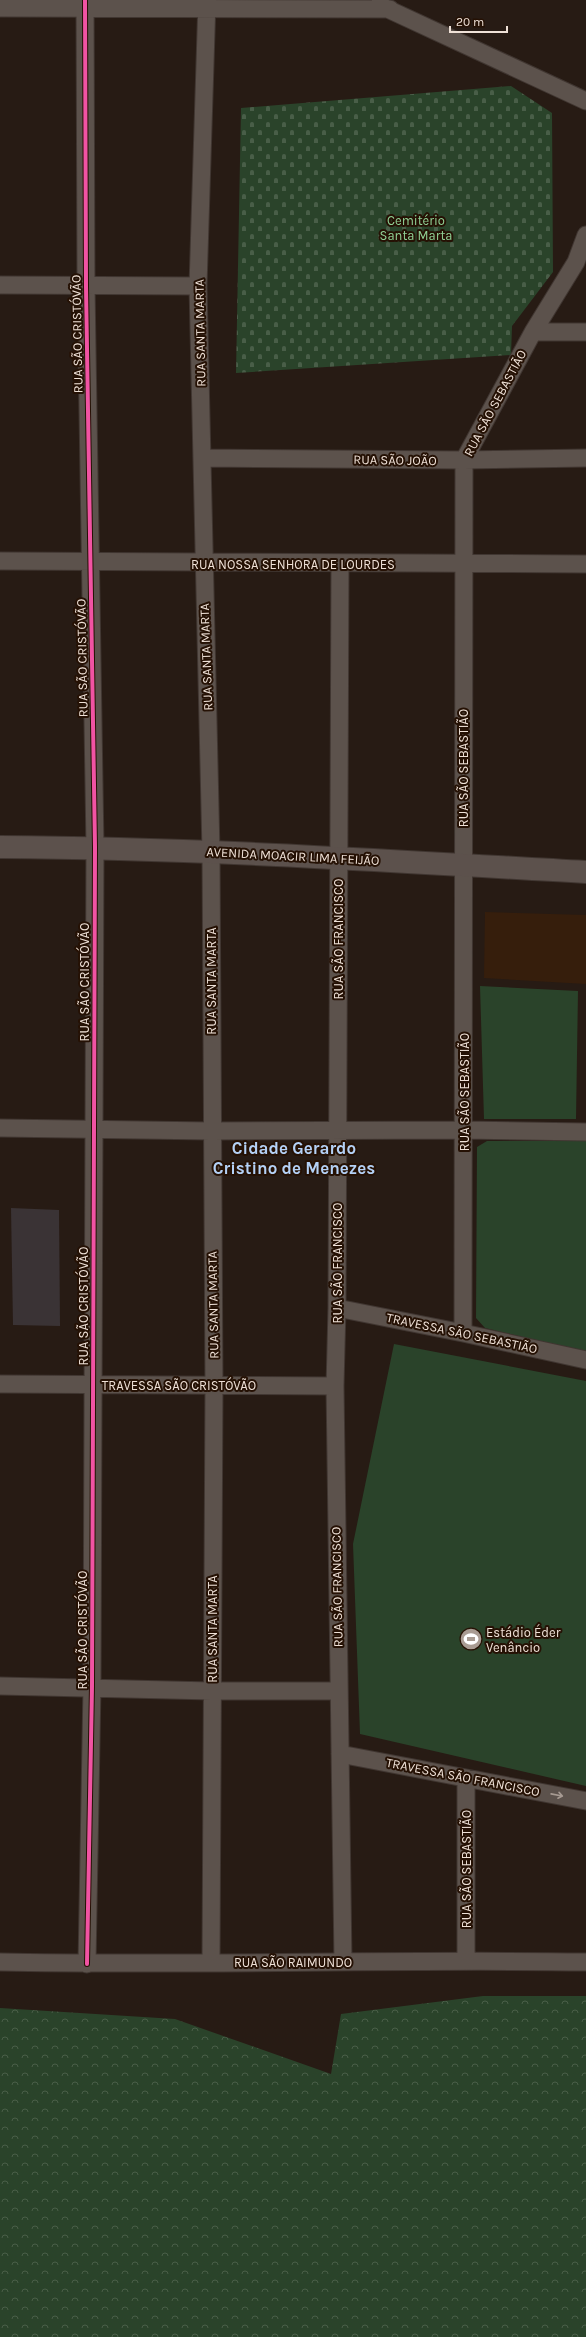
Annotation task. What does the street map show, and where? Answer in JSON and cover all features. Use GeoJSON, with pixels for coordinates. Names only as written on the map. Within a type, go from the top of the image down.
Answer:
{"type":"FeatureCollection","features":[{"type":"Feature","properties":{"kind":"main road","name":"AVENIDA MOACIR LIMA FEIJÃO"},"geometry":{"type":"LineString","coordinates":[[0,847],[95,847],[338,858],[586,872]]}},
{"type":"Feature","properties":{"kind":"street"},"geometry":{"type":"LineString","coordinates":[[370,0],[586,100],[586,116]]}},
{"type":"Feature","properties":{"kind":"street"},"geometry":{"type":"LineString","coordinates":[[0,8],[85,4],[207,4],[390,9]]}},
{"type":"Feature","properties":{"kind":"street","name":"RUA SÃO CRISTÓVÃO"},"geometry":{"type":"LineString","coordinates":[[85,4],[86,286],[95,847],[92,1686],[87,1964]]}},
{"type":"Feature","properties":{"kind":"street","name":"RUA SANTA MARTA"},"geometry":{"type":"LineString","coordinates":[[207,4],[198,286],[203,458],[203,563],[211,852],[211,1132],[214,1386],[211,1962]]}},
{"type":"Feature","properties":{"kind":"street","name":"RUA SÃO SEBASTIÃO"},"geometry":{"type":"LineString","coordinates":[[462,1332],[464,1130],[464,460],[533,332],[576,262],[586,235]]}},
{"type":"Feature","properties":{"kind":"street"},"geometry":{"type":"LineString","coordinates":[[0,285],[198,286]]}},
{"type":"Feature","properties":{"kind":"street"},"geometry":{"type":"LineString","coordinates":[[533,332],[586,332]]}},
{"type":"Feature","properties":{"kind":"street","name":"RUA SÃO JOÃO"},"geometry":{"type":"LineString","coordinates":[[203,458],[464,460],[586,458]]}},
{"type":"Feature","properties":{"kind":"street","name":"RUA NOSSA SENHORA DE LOURDES"},"geometry":{"type":"LineString","coordinates":[[0,561],[463,565],[586,564]]}},
{"type":"Feature","properties":{"kind":"street","name":"RUA SÃO FRANCISCO"},"geometry":{"type":"LineString","coordinates":[[340,564],[337,1308],[335,1386],[338,1691],[343,1962]]}},
{"type":"Feature","properties":{"kind":"street"},"geometry":{"type":"LineString","coordinates":[[0,1128],[211,1132],[464,1130],[586,1132]]}},
{"type":"Feature","properties":{"kind":"street","name":"TRAVESSA SÃO SEBASTIÃO"},"geometry":{"type":"LineString","coordinates":[[337,1308],[462,1332],[586,1360]]}},
{"type":"Feature","properties":{"kind":"street","name":"TRAVESSA SÃO CRISTÓVÃO"},"geometry":{"type":"LineString","coordinates":[[0,1384],[335,1386]]}},
{"type":"Feature","properties":{"kind":"street"},"geometry":{"type":"LineString","coordinates":[[0,1686],[92,1686],[212,1691],[338,1691]]}},
{"type":"Feature","properties":{"kind":"street","name":"TRAVESSA SÃO FRANCISCO"},"geometry":{"type":"LineString","coordinates":[[340,1754],[586,1801]]}},
{"type":"Feature","properties":{"kind":"street","name":"RUA SÃO SEBASTIÃO"},"geometry":{"type":"LineString","coordinates":[[466,1778],[466,1960]]}},
{"type":"Feature","properties":{"kind":"street","name":"RUA SÃO RAIMUNDO"},"geometry":{"type":"LineString","coordinates":[[0,1962],[87,1964],[466,1960],[586,1962]]}},
{"type":"Feature","properties":{"kind":"shaded area"},"geometry":{"type":"Polygon","coordinates":[[[485,912],[586,915],[586,984],[484,978],[485,912]]]}},
{"type":"Feature","properties":{"kind":"green space","name":"Cemitério Santa Marta"},"geometry":{"type":"Polygon","coordinates":[[[511,86],[552,113],[553,272],[512,326],[511,355],[236,373],[241,108],[511,86]]]}},
{"type":"Feature","properties":{"kind":"green space"},"geometry":{"type":"Polygon","coordinates":[[[480,986],[578,991],[576,1119],[484,1119],[480,986]]]}},
{"type":"Feature","properties":{"kind":"green space"},"geometry":{"type":"Polygon","coordinates":[[[487,1141],[586,1141],[586,1352],[485,1328],[476,1318],[477,1147],[487,1141]]]}},
{"type":"Feature","properties":{"kind":"green space","name":"Estádio Éder Venâncio"},"geometry":{"type":"Polygon","coordinates":[[[394,1344],[586,1381],[586,1786],[360,1734],[353,1544],[394,1344]]]}},
{"type":"Feature","properties":{"kind":"green space"},"geometry":{"type":"Polygon","coordinates":[[[483,1996],[586,1996],[586,2337],[0,2337],[0,2008],[175,2019],[331,2074],[341,2014],[483,1996]]]}},
{"type":"Feature","properties":{"kind":"building"},"geometry":{"type":"Polygon","coordinates":[[[11,1208],[59,1210],[60,1326],[13,1325],[11,1208]]]}},
{"type":"Feature","properties":{"kind":"cycle path"},"geometry":{"type":"LineString","coordinates":[[85,0],[86,286],[95,847],[92,1686],[87,1964]]}},
{"type":"Feature","properties":{"kind":"place","name":"Estádio Éder Venâncio"},"geometry":{"type":"Point","coordinates":[471,1639]}},
{"type":"Feature","properties":{"kind":"district","name":"Cidade Gerardo Cristino de Menezes"},"geometry":{"type":"Point","coordinates":[294,1158]}}]}
